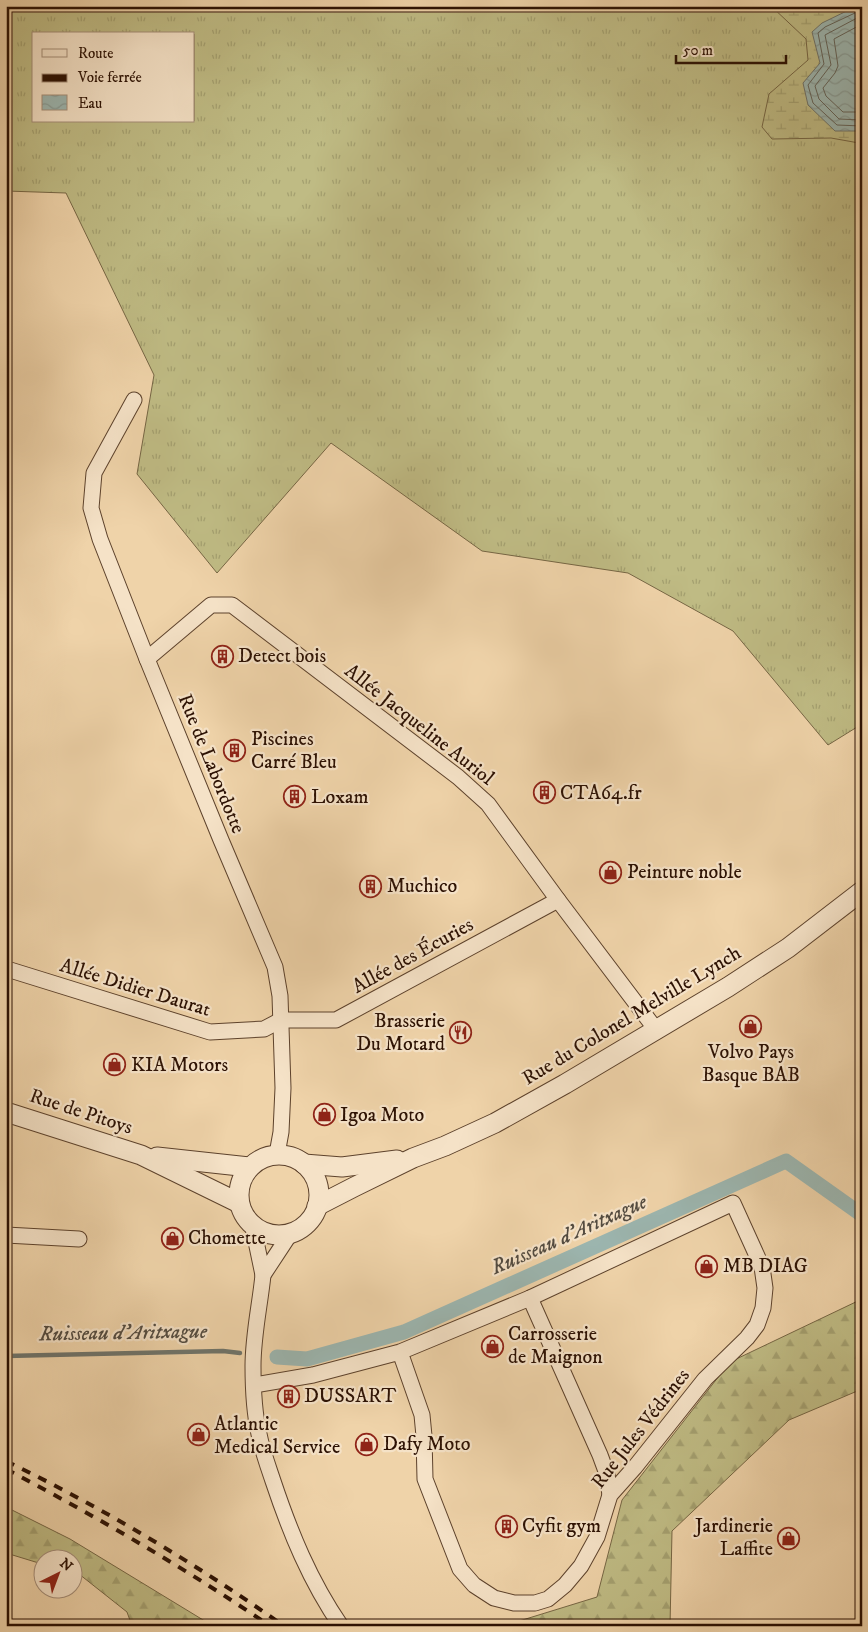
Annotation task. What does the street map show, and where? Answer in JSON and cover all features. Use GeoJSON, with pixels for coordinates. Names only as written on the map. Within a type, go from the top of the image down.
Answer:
{"type":"FeatureCollection","features":[{"type":"Feature","properties":{"kind":"street","name":"Rue de Labordotte"},"geometry":{"type":"LineString","coordinates":[[134,400],[94,473],[91,508],[100,539],[147,659],[275,966],[280,996],[283,1103],[277,1154]]}},
{"type":"Feature","properties":{"kind":"street","name":"Allée Jacqueline Auriol"},"geometry":{"type":"LineString","coordinates":[[147,659],[211,605],[232,605],[458,777],[488,804],[657,1031]]}},
{"type":"Feature","properties":{"kind":"street","name":"Rue du Colonel Melville Lynch"},"geometry":{"type":"LineString","coordinates":[[318,1206],[354,1186],[413,1158],[495,1123],[657,1031],[788,948],[862,890]]}},
{"type":"Feature","properties":{"kind":"street","name":"Allée des Écuries"},"geometry":{"type":"LineString","coordinates":[[281,1020],[336,1020],[558,900]]}},
{"type":"Feature","properties":{"kind":"street","name":"Allée Didier Daurat"},"geometry":{"type":"LineString","coordinates":[[7,969],[210,1032],[264,1029],[281,1020]]}},
{"type":"Feature","properties":{"kind":"street","name":"Rue de Pitoys"},"geometry":{"type":"LineString","coordinates":[[6,1112],[141,1155]]}},
{"type":"Feature","properties":{"kind":"street"},"geometry":{"type":"LineString","coordinates":[[277,1154],[291,1156],[304,1164],[318,1183],[319,1195],[318,1206],[307,1224],[290,1234],[277,1236],[264,1233],[253,1226],[244,1216],[239,1204],[238,1190],[242,1178],[249,1167],[262,1158],[277,1154]]}},
{"type":"Feature","properties":{"kind":"street"},"geometry":{"type":"LineString","coordinates":[[141,1155],[249,1167]]}},
{"type":"Feature","properties":{"kind":"street"},"geometry":{"type":"LineString","coordinates":[[141,1155],[239,1204]]}},
{"type":"Feature","properties":{"kind":"street","name":"Rue du Colonel Melville Lynch"},"geometry":{"type":"LineString","coordinates":[[304,1164],[342,1167],[413,1158]]}},
{"type":"Feature","properties":{"kind":"street","name":"Rue Jules Védrines"},"geometry":{"type":"LineString","coordinates":[[400,1352],[422,1415],[425,1479],[460,1569],[474,1585],[494,1598],[514,1603],[548,1599],[565,1585],[581,1566],[597,1537],[610,1495],[635,1467],[705,1379],[747,1338],[757,1325],[763,1308],[765,1288],[762,1267],[733,1203],[530,1298]]}},
{"type":"Feature","properties":{"kind":"street"},"geometry":{"type":"LineString","coordinates":[[253,1226],[263,1274],[254,1337],[254,1385],[259,1435],[284,1516],[298,1551],[327,1605],[341,1626]]}},
{"type":"Feature","properties":{"kind":"street"},"geometry":{"type":"LineString","coordinates":[[6,1234],[79,1239]]}},
{"type":"Feature","properties":{"kind":"street"},"geometry":{"type":"LineString","coordinates":[[263,1274],[290,1234]]}},
{"type":"Feature","properties":{"kind":"street"},"geometry":{"type":"LineString","coordinates":[[254,1385],[313,1375],[400,1352],[530,1298],[600,1455],[607,1474],[610,1495]]}},
{"type":"Feature","properties":{"kind":"green space"},"geometry":{"type":"Polygon","coordinates":[[[6,6],[862,6],[862,724],[828,745],[733,631],[628,573],[482,551],[331,443],[217,573],[137,474],[154,375],[66,193],[6,191],[6,6]]]}},
{"type":"Feature","properties":{"kind":"green space"},"geometry":{"type":"Polygon","coordinates":[[[771,6],[862,6],[862,146],[859,143],[831,138],[772,139],[762,127],[769,94],[808,60],[806,39],[771,6]]]}},
{"type":"Feature","properties":{"kind":"green space"},"geometry":{"type":"Polygon","coordinates":[[[862,1299],[862,1389],[789,1420],[672,1531],[670,1626],[503,1626],[597,1597],[622,1500],[730,1362],[862,1299]]]}},
{"type":"Feature","properties":{"kind":"green space"},"geometry":{"type":"Polygon","coordinates":[[[6,1507],[70,1539],[213,1626],[132,1626],[127,1612],[82,1576],[82,1550],[32,1550],[32,1561],[6,1553],[6,1507]]]}},
{"type":"Feature","properties":{"kind":"water"},"geometry":{"type":"Polygon","coordinates":[[[857,6],[862,6],[862,131],[835,131],[808,105],[803,83],[820,63],[812,32],[822,23],[857,6]]]}},
{"type":"Feature","properties":{"kind":"waterway","name":"Ruisseau d'Aritxague"},"geometry":{"type":"LineString","coordinates":[[277,1357],[307,1359],[404,1332],[786,1161],[862,1215]]}},
{"type":"Feature","properties":{"kind":"waterway","name":"Ruisseau d'Aritxague"},"geometry":{"type":"LineString","coordinates":[[6,1356],[223,1351],[240,1353]]}},
{"type":"Feature","properties":{"kind":"railway"},"geometry":{"type":"LineString","coordinates":[[6,1461],[78,1498],[148,1538],[284,1626]]}},
{"type":"Feature","properties":{"kind":"railway"},"geometry":{"type":"LineString","coordinates":[[6,1469],[140,1544],[270,1626]]}},
{"type":"Feature","properties":{"kind":"place","name":"Detect bois"},"geometry":{"type":"Point","coordinates":[222,656]}},
{"type":"Feature","properties":{"kind":"place","name":"Piscines Carré Bleu"},"geometry":{"type":"Point","coordinates":[235,751]}},
{"type":"Feature","properties":{"kind":"place","name":"CTA64.fr"},"geometry":{"type":"Point","coordinates":[544,793]}},
{"type":"Feature","properties":{"kind":"place","name":"Loxam"},"geometry":{"type":"Point","coordinates":[295,797]}},
{"type":"Feature","properties":{"kind":"place","name":"Peinture noble"},"geometry":{"type":"Point","coordinates":[611,872]}},
{"type":"Feature","properties":{"kind":"place","name":"Muchico"},"geometry":{"type":"Point","coordinates":[371,886]}},
{"type":"Feature","properties":{"kind":"place","name":"Volvo Pays Basque BAB"},"geometry":{"type":"Point","coordinates":[751,1026]}},
{"type":"Feature","properties":{"kind":"place","name":"Brasserie Du Motard"},"geometry":{"type":"Point","coordinates":[461,1033]}},
{"type":"Feature","properties":{"kind":"place","name":"KIA Motors"},"geometry":{"type":"Point","coordinates":[115,1065]}},
{"type":"Feature","properties":{"kind":"place","name":"Igoa Moto"},"geometry":{"type":"Point","coordinates":[324,1115]}},
{"type":"Feature","properties":{"kind":"place","name":"Chomette"},"geometry":{"type":"Point","coordinates":[172,1238]}},
{"type":"Feature","properties":{"kind":"place","name":"MB DIAG"},"geometry":{"type":"Point","coordinates":[707,1266]}},
{"type":"Feature","properties":{"kind":"place","name":"Carrosserie de Maignon"},"geometry":{"type":"Point","coordinates":[492,1346]}},
{"type":"Feature","properties":{"kind":"place","name":"DUSSART"},"geometry":{"type":"Point","coordinates":[288,1396]}},
{"type":"Feature","properties":{"kind":"place","name":"Atlantic Medical Service"},"geometry":{"type":"Point","coordinates":[198,1435]}},
{"type":"Feature","properties":{"kind":"place","name":"Dafy Moto"},"geometry":{"type":"Point","coordinates":[367,1444]}},
{"type":"Feature","properties":{"kind":"place","name":"Cyfit gym"},"geometry":{"type":"Point","coordinates":[506,1526]}},
{"type":"Feature","properties":{"kind":"place","name":"Jardinerie Laffite"},"geometry":{"type":"Point","coordinates":[789,1538]}}]}
